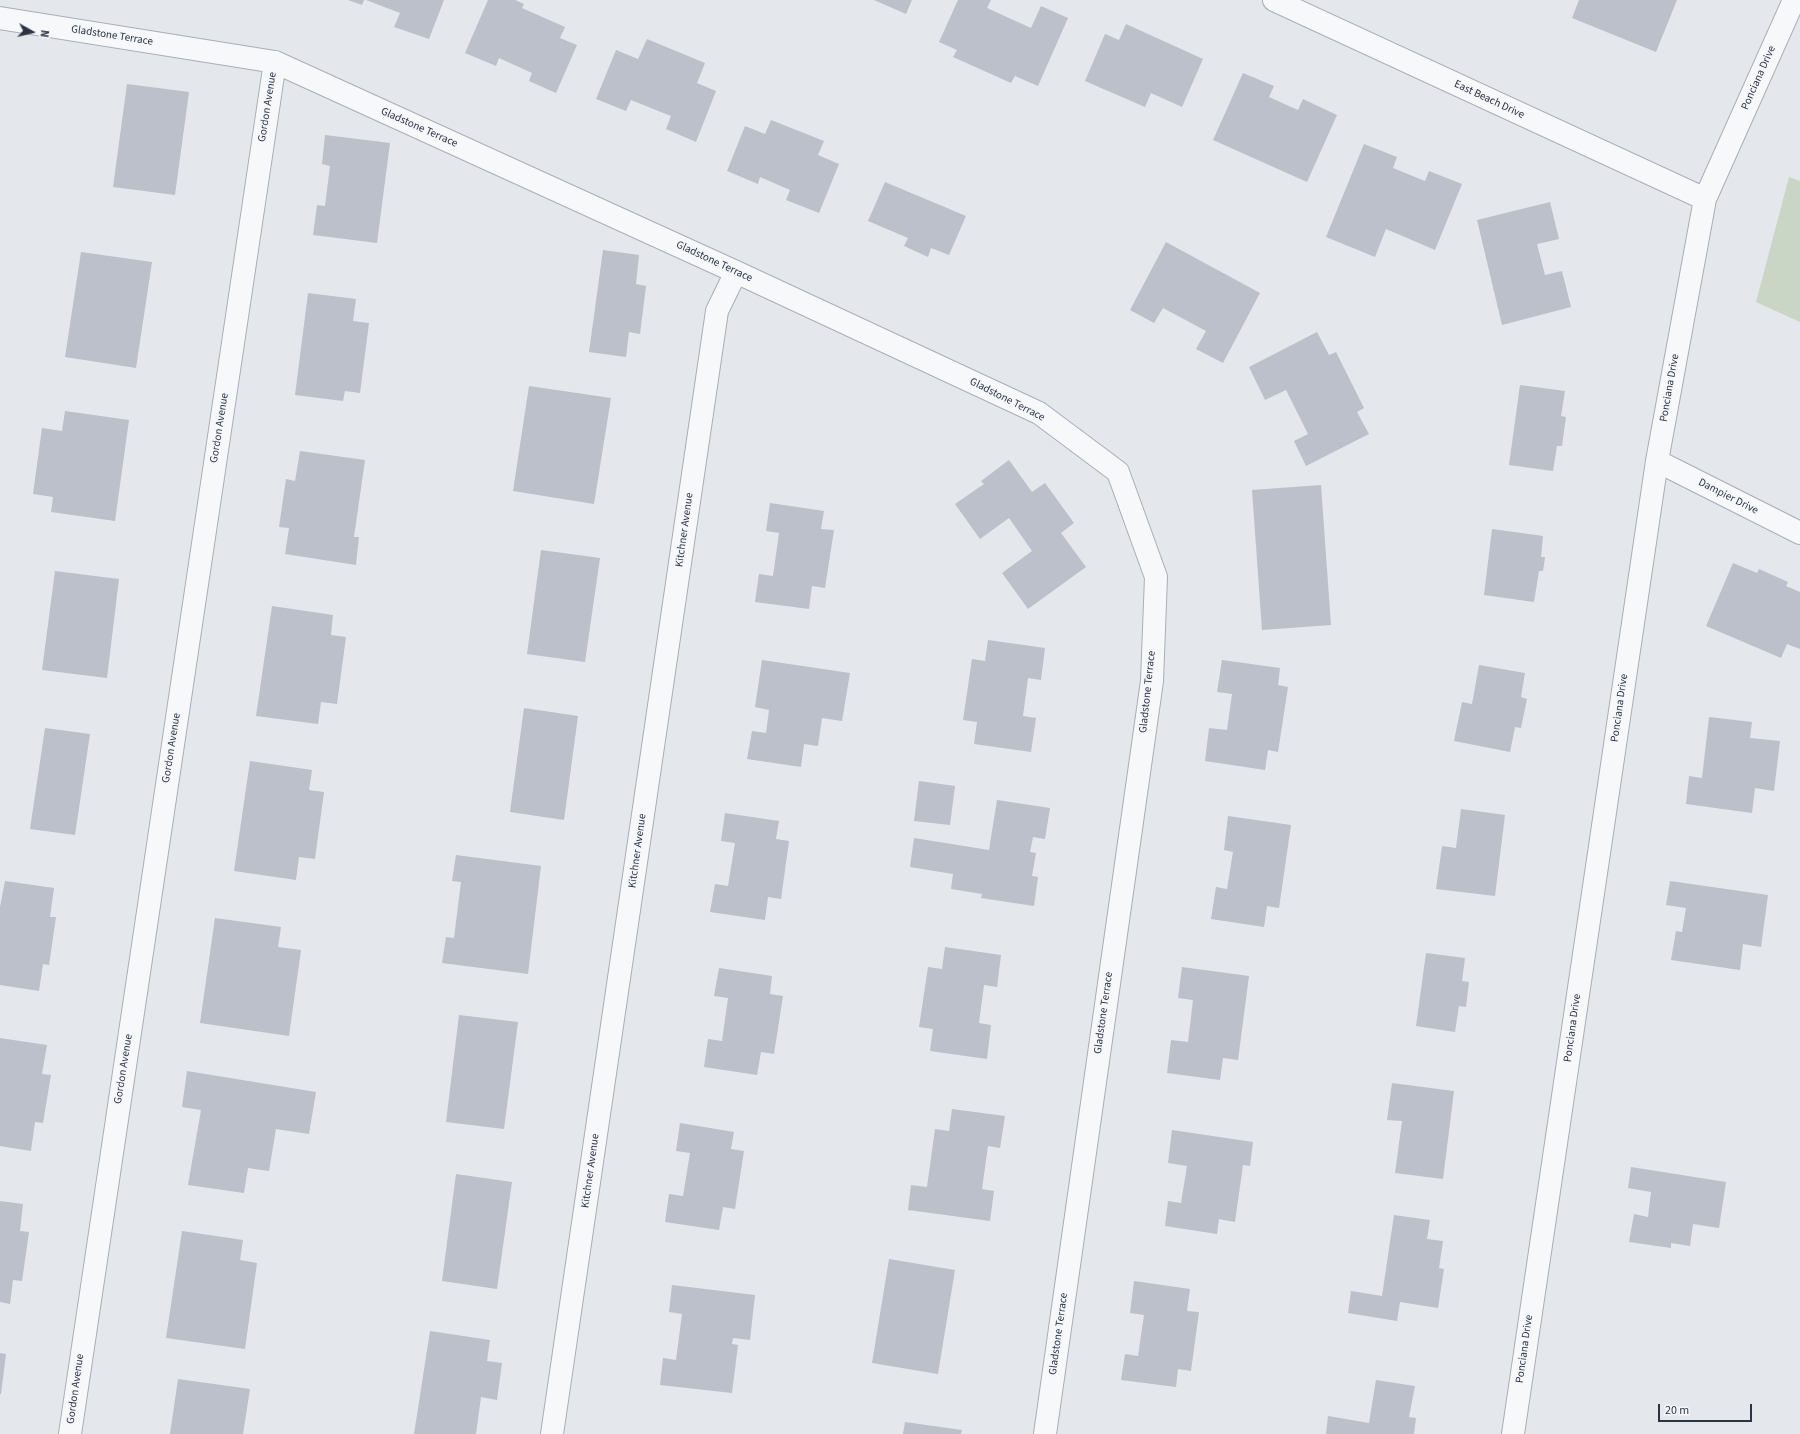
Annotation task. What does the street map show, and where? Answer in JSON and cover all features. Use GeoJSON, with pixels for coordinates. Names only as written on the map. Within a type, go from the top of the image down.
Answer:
{"type":"FeatureCollection","features":[{"type":"Feature","properties":{"kind":"street","name":"East Beach Drive"},"geometry":{"type":"LineString","coordinates":[[1274,0],[1296,5],[1705,199]]}},
{"type":"Feature","properties":{"kind":"street","name":"Ponciana Drive"},"geometry":{"type":"LineString","coordinates":[[1513,1434],[1657,461],[1705,199],[1794,0]]}},
{"type":"Feature","properties":{"kind":"street","name":"Gladstone Terrace"},"geometry":{"type":"LineString","coordinates":[[0,18],[275,62],[736,272],[1039,413],[1118,472],[1156,577],[1152,681],[1045,1434]]}},
{"type":"Feature","properties":{"kind":"street","name":"Gordon Avenue"},"geometry":{"type":"LineString","coordinates":[[70,1434],[275,62]]}},
{"type":"Feature","properties":{"kind":"street","name":"Kitchner Avenue"},"geometry":{"type":"LineString","coordinates":[[552,1434],[717,311],[736,272]]}},
{"type":"Feature","properties":{"kind":"street","name":"Dampier Drive"},"geometry":{"type":"LineString","coordinates":[[1657,461],[1800,533]]}},
{"type":"Feature","properties":{"kind":"green space"},"geometry":{"type":"Polygon","coordinates":[[[1789,177],[1800,181],[1800,322],[1756,302],[1789,177]]]}},
{"type":"Feature","properties":{"kind":"building"},"geometry":{"type":"Polygon","coordinates":[[[348,0],[364,0],[362,5],[348,0]]]}},
{"type":"Feature","properties":{"kind":"building"},"geometry":{"type":"Polygon","coordinates":[[[366,0],[444,0],[429,39],[394,27],[400,13],[366,0]]]}},
{"type":"Feature","properties":{"kind":"building"},"geometry":{"type":"Polygon","coordinates":[[[488,0],[515,0],[524,4],[522,8],[565,27],[560,38],[577,45],[556,93],[529,81],[532,73],[499,58],[496,66],[465,53],[488,0]]]}},
{"type":"Feature","properties":{"kind":"building"},"geometry":{"type":"Polygon","coordinates":[[[874,0],[912,0],[906,14],[874,0]]]}},
{"type":"Feature","properties":{"kind":"building"},"geometry":{"type":"Polygon","coordinates":[[[958,0],[991,0],[987,8],[1031,28],[1041,6],[1068,18],[1038,86],[1015,76],[1011,83],[953,57],[957,50],[939,42],[958,0]]]}},
{"type":"Feature","properties":{"kind":"building"},"geometry":{"type":"Polygon","coordinates":[[[1579,0],[1677,0],[1656,52],[1572,18],[1579,0]]]}},
{"type":"Feature","properties":{"kind":"building"},"geometry":{"type":"Polygon","coordinates":[[[1126,24],[1203,59],[1182,107],[1151,93],[1145,107],[1085,81],[1105,34],[1119,40],[1126,24]]]}},
{"type":"Feature","properties":{"kind":"building"},"geometry":{"type":"Polygon","coordinates":[[[647,39],[705,63],[697,83],[716,91],[696,142],[666,129],[671,116],[631,100],[626,111],[596,99],[616,50],[638,59],[647,39]]]}},
{"type":"Feature","properties":{"kind":"building"},"geometry":{"type":"Polygon","coordinates":[[[1243,73],[1274,86],[1269,97],[1298,110],[1303,99],[1337,115],[1307,182],[1213,140],[1243,73]]]}},
{"type":"Feature","properties":{"kind":"building"},"geometry":{"type":"Polygon","coordinates":[[[127,84],[189,92],[175,195],[113,187],[127,84]]]}},
{"type":"Feature","properties":{"kind":"building"},"geometry":{"type":"Polygon","coordinates":[[[771,120],[824,141],[818,155],[839,164],[819,213],[786,200],[790,190],[760,177],[758,184],[727,171],[745,126],[765,134],[771,120]]]}},
{"type":"Feature","properties":{"kind":"building"},"geometry":{"type":"Polygon","coordinates":[[[325,135],[390,143],[377,243],[313,235],[317,205],[325,206],[330,166],[322,164],[325,135]]]}},
{"type":"Feature","properties":{"kind":"building"},"geometry":{"type":"Polygon","coordinates":[[[1364,144],[1397,157],[1393,168],[1425,181],[1429,171],[1462,184],[1435,250],[1386,229],[1375,257],[1326,237],[1364,144]]]}},
{"type":"Feature","properties":{"kind":"building"},"geometry":{"type":"Polygon","coordinates":[[[885,182],[966,216],[949,255],[931,248],[928,257],[904,246],[908,238],[868,221],[885,182]]]}},
{"type":"Feature","properties":{"kind":"building"},"geometry":{"type":"Polygon","coordinates":[[[1550,202],[1559,239],[1537,244],[1545,275],[1562,271],[1571,307],[1502,325],[1477,220],[1550,202]]]}},
{"type":"Feature","properties":{"kind":"building"},"geometry":{"type":"Polygon","coordinates":[[[1166,242],[1260,293],[1223,363],[1196,349],[1206,331],[1163,308],[1154,323],[1130,310],[1166,242]]]}},
{"type":"Feature","properties":{"kind":"building"},"geometry":{"type":"Polygon","coordinates":[[[603,250],[639,255],[636,284],[646,286],[640,334],[629,332],[626,357],[589,352],[603,250]]]}},
{"type":"Feature","properties":{"kind":"building"},"geometry":{"type":"Polygon","coordinates":[[[81,252],[152,262],[136,368],[65,357],[81,252]]]}},
{"type":"Feature","properties":{"kind":"building"},"geometry":{"type":"Polygon","coordinates":[[[308,293],[356,299],[353,321],[369,323],[360,393],[345,391],[343,401],[295,395],[308,293]]]}},
{"type":"Feature","properties":{"kind":"building"},"geometry":{"type":"Polygon","coordinates":[[[1317,332],[1329,355],[1336,352],[1364,408],[1357,412],[1369,434],[1306,466],[1294,441],[1308,434],[1286,390],[1265,400],[1249,367],[1317,332]]]}},
{"type":"Feature","properties":{"kind":"building"},"geometry":{"type":"Polygon","coordinates":[[[1520,385],[1565,391],[1561,416],[1566,417],[1562,446],[1557,446],[1553,471],[1509,465],[1520,385]]]}},
{"type":"Feature","properties":{"kind":"building"},"geometry":{"type":"Polygon","coordinates":[[[529,386],[611,398],[594,504],[513,491],[529,386]]]}},
{"type":"Feature","properties":{"kind":"building"},"geometry":{"type":"Polygon","coordinates":[[[65,411],[129,420],[115,521],[51,512],[53,497],[33,494],[42,428],[62,431],[65,411]]]}},
{"type":"Feature","properties":{"kind":"building"},"geometry":{"type":"Polygon","coordinates":[[[300,451],[365,460],[354,537],[359,537],[356,565],[285,554],[289,528],[279,527],[286,479],[295,481],[300,451]]]}},
{"type":"Feature","properties":{"kind":"building"},"geometry":{"type":"Polygon","coordinates":[[[1009,460],[1032,492],[1045,483],[1074,523],[1061,533],[1086,567],[1028,609],[1002,573],[1032,551],[1009,518],[980,539],[955,504],[984,484],[981,481],[1009,460]]]}},
{"type":"Feature","properties":{"kind":"building"},"geometry":{"type":"Polygon","coordinates":[[[1321,485],[1331,625],[1262,630],[1252,490],[1321,485]]]}},
{"type":"Feature","properties":{"kind":"building"},"geometry":{"type":"Polygon","coordinates":[[[770,503],[824,511],[821,529],[834,530],[825,588],[812,586],[809,609],[755,602],[759,574],[773,576],[779,533],[766,531],[770,503]]]}},
{"type":"Feature","properties":{"kind":"building"},"geometry":{"type":"Polygon","coordinates":[[[1492,529],[1543,536],[1541,557],[1545,557],[1543,571],[1539,571],[1534,602],[1484,595],[1492,529]]]}},
{"type":"Feature","properties":{"kind":"building"},"geometry":{"type":"Polygon","coordinates":[[[541,550],[600,558],[585,662],[527,654],[541,550]]]}},
{"type":"Feature","properties":{"kind":"building"},"geometry":{"type":"Polygon","coordinates":[[[1733,563],[1757,573],[1759,569],[1788,582],[1786,586],[1800,592],[1800,649],[1787,644],[1781,658],[1706,626],[1733,563]]]}},
{"type":"Feature","properties":{"kind":"building"},"geometry":{"type":"Polygon","coordinates":[[[55,571],[119,579],[107,678],[42,670],[55,571]]]}},
{"type":"Feature","properties":{"kind":"building"},"geometry":{"type":"Polygon","coordinates":[[[272,606],[333,615],[331,635],[346,637],[337,704],[321,702],[318,724],[256,716],[272,606]]]}},
{"type":"Feature","properties":{"kind":"building"},"geometry":{"type":"Polygon","coordinates":[[[988,640],[1045,648],[1041,680],[1028,678],[1023,716],[1036,718],[1031,752],[974,744],[977,722],[963,720],[972,659],[985,661],[988,640]]]}},
{"type":"Feature","properties":{"kind":"building"},"geometry":{"type":"Polygon","coordinates":[[[762,660],[850,673],[842,721],[822,718],[818,746],[804,744],[801,767],[747,759],[752,731],[766,733],[769,710],[755,707],[762,660]]]}},
{"type":"Feature","properties":{"kind":"building"},"geometry":{"type":"Polygon","coordinates":[[[1222,660],[1280,668],[1278,685],[1288,687],[1278,752],[1268,750],[1265,770],[1205,761],[1209,728],[1227,730],[1232,694],[1217,692],[1222,660]]]}},
{"type":"Feature","properties":{"kind":"building"},"geometry":{"type":"Polygon","coordinates":[[[1479,665],[1525,673],[1521,697],[1527,699],[1521,728],[1515,727],[1510,752],[1454,741],[1462,702],[1472,704],[1479,665]]]}},
{"type":"Feature","properties":{"kind":"building"},"geometry":{"type":"Polygon","coordinates":[[[524,708],[578,716],[564,820],[510,812],[524,708]]]}},
{"type":"Feature","properties":{"kind":"building"},"geometry":{"type":"Polygon","coordinates":[[[1709,717],[1752,722],[1750,738],[1780,741],[1774,791],[1755,788],[1752,813],[1686,804],[1689,776],[1702,778],[1709,717]]]}},
{"type":"Feature","properties":{"kind":"building"},"geometry":{"type":"Polygon","coordinates":[[[45,728],[90,734],[75,835],[30,829],[45,728]]]}},
{"type":"Feature","properties":{"kind":"building"},"geometry":{"type":"Polygon","coordinates":[[[250,761],[312,770],[309,790],[324,792],[315,859],[299,857],[296,880],[234,871],[250,761]]]}},
{"type":"Feature","properties":{"kind":"building"},"geometry":{"type":"Polygon","coordinates":[[[919,781],[955,786],[950,825],[914,821],[919,781]]]}},
{"type":"Feature","properties":{"kind":"building"},"geometry":{"type":"Polygon","coordinates":[[[997,800],[1050,808],[1045,839],[1033,837],[1030,852],[1036,853],[1032,876],[1038,877],[1034,906],[981,898],[982,894],[951,889],[953,874],[910,867],[914,838],[989,850],[997,800]]]}},
{"type":"Feature","properties":{"kind":"building"},"geometry":{"type":"Polygon","coordinates":[[[1461,809],[1505,815],[1495,896],[1436,889],[1442,846],[1456,848],[1461,809]]]}},
{"type":"Feature","properties":{"kind":"building"},"geometry":{"type":"Polygon","coordinates":[[[725,813],[779,821],[776,839],[789,841],[781,899],[768,897],[765,920],[710,912],[715,884],[728,886],[735,843],[721,841],[725,813]]]}},
{"type":"Feature","properties":{"kind":"building"},"geometry":{"type":"Polygon","coordinates":[[[1228,816],[1291,825],[1279,908],[1267,906],[1264,927],[1211,919],[1216,887],[1227,889],[1233,852],[1224,850],[1228,816]]]}},
{"type":"Feature","properties":{"kind":"building"},"geometry":{"type":"Polygon","coordinates":[[[456,855],[541,866],[528,974],[442,963],[446,937],[454,938],[461,882],[452,881],[456,855]]]}},
{"type":"Feature","properties":{"kind":"building"},"geometry":{"type":"Polygon","coordinates":[[[5,881],[54,888],[50,917],[56,917],[49,965],[43,964],[39,991],[0,985],[0,907],[5,881]]]}},
{"type":"Feature","properties":{"kind":"building"},"geometry":{"type":"Polygon","coordinates":[[[1670,881],[1768,895],[1761,947],[1743,944],[1740,970],[1671,960],[1676,931],[1682,932],[1686,908],[1666,905],[1670,881]]]}},
{"type":"Feature","properties":{"kind":"building"},"geometry":{"type":"Polygon","coordinates":[[[215,918],[281,927],[278,947],[301,950],[289,1036],[200,1023],[215,918]]]}},
{"type":"Feature","properties":{"kind":"building"},"geometry":{"type":"Polygon","coordinates":[[[945,947],[1001,955],[997,987],[984,985],[979,1023],[991,1025],[987,1059],[930,1051],[933,1029],[919,1027],[928,967],[942,969],[945,947]]]}},
{"type":"Feature","properties":{"kind":"building"},"geometry":{"type":"Polygon","coordinates":[[[1426,953],[1465,958],[1462,981],[1469,982],[1466,1007],[1459,1006],[1455,1032],[1416,1026],[1426,953]]]}},
{"type":"Feature","properties":{"kind":"building"},"geometry":{"type":"Polygon","coordinates":[[[1182,967],[1249,976],[1238,1060],[1223,1058],[1220,1080],[1167,1073],[1171,1040],[1188,1042],[1193,1000],[1178,998],[1182,967]]]}},
{"type":"Feature","properties":{"kind":"building"},"geometry":{"type":"Polygon","coordinates":[[[719,968],[772,976],[770,994],[783,996],[774,1054],[761,1052],[757,1075],[704,1067],[708,1039],[722,1041],[728,998],[714,996],[719,968]]]}},
{"type":"Feature","properties":{"kind":"building"},"geometry":{"type":"Polygon","coordinates":[[[459,1015],[518,1022],[504,1129],[446,1122],[459,1015]]]}},
{"type":"Feature","properties":{"kind":"building"},"geometry":{"type":"Polygon","coordinates":[[[0,1038],[47,1045],[42,1074],[51,1075],[43,1123],[35,1122],[31,1151],[0,1146],[0,1038]]]}},
{"type":"Feature","properties":{"kind":"building"},"geometry":{"type":"Polygon","coordinates":[[[187,1071],[316,1092],[309,1134],[276,1129],[269,1171],[248,1168],[244,1193],[188,1185],[201,1110],[182,1107],[187,1071]]]}},
{"type":"Feature","properties":{"kind":"building"},"geometry":{"type":"Polygon","coordinates":[[[1392,1083],[1454,1091],[1443,1179],[1395,1173],[1402,1121],[1387,1120],[1392,1083]]]}},
{"type":"Feature","properties":{"kind":"building"},"geometry":{"type":"Polygon","coordinates":[[[952,1109],[1005,1116],[1000,1148],[988,1146],[982,1189],[994,1191],[990,1221],[908,1210],[911,1185],[927,1187],[935,1129],[949,1131],[952,1109]]]}},
{"type":"Feature","properties":{"kind":"building"},"geometry":{"type":"Polygon","coordinates":[[[680,1123],[734,1132],[731,1149],[744,1151],[735,1209],[723,1207],[719,1230],[665,1222],[669,1194],[683,1196],[690,1153],[676,1151],[680,1123]]]}},
{"type":"Feature","properties":{"kind":"building"},"geometry":{"type":"Polygon","coordinates":[[[1172,1130],[1253,1142],[1250,1166],[1243,1165],[1235,1222],[1219,1219],[1217,1234],[1165,1226],[1168,1201],[1181,1203],[1187,1166],[1168,1163],[1172,1130]]]}},
{"type":"Feature","properties":{"kind":"building"},"geometry":{"type":"Polygon","coordinates":[[[1631,1167],[1726,1182],[1719,1228],[1693,1224],[1690,1246],[1671,1243],[1671,1248],[1629,1242],[1634,1214],[1648,1217],[1651,1192],[1628,1188],[1631,1167]]]}},
{"type":"Feature","properties":{"kind":"building"},"geometry":{"type":"Polygon","coordinates":[[[456,1174],[512,1182],[497,1289],[442,1281],[456,1174]]]}},
{"type":"Feature","properties":{"kind":"building"},"geometry":{"type":"Polygon","coordinates":[[[0,1201],[23,1204],[20,1231],[29,1232],[22,1281],[13,1280],[10,1304],[0,1302],[0,1201]]]}},
{"type":"Feature","properties":{"kind":"building"},"geometry":{"type":"Polygon","coordinates":[[[1394,1215],[1430,1220],[1427,1239],[1443,1241],[1439,1268],[1444,1269],[1438,1308],[1400,1302],[1397,1321],[1348,1313],[1351,1291],[1382,1296],[1394,1215]]]}},
{"type":"Feature","properties":{"kind":"building"},"geometry":{"type":"Polygon","coordinates":[[[182,1231],[243,1240],[240,1260],[257,1263],[245,1349],[166,1338],[182,1231]]]}},
{"type":"Feature","properties":{"kind":"building"},"geometry":{"type":"Polygon","coordinates":[[[889,1259],[955,1270],[938,1374],[872,1363],[889,1259]]]}},
{"type":"Feature","properties":{"kind":"building"},"geometry":{"type":"Polygon","coordinates":[[[1134,1281],[1190,1289],[1187,1311],[1199,1312],[1191,1371],[1178,1369],[1176,1387],[1121,1380],[1125,1354],[1138,1356],[1144,1315],[1130,1313],[1134,1281]]]}},
{"type":"Feature","properties":{"kind":"building"},"geometry":{"type":"Polygon","coordinates":[[[672,1285],[755,1295],[750,1340],[733,1338],[732,1344],[738,1345],[732,1393],[660,1385],[663,1358],[676,1360],[682,1314],[669,1312],[672,1285]]]}},
{"type":"Feature","properties":{"kind":"building"},"geometry":{"type":"Polygon","coordinates":[[[430,1331],[490,1340],[487,1361],[502,1363],[497,1400],[481,1397],[476,1434],[414,1434],[430,1331]]]}},
{"type":"Feature","properties":{"kind":"building"},"geometry":{"type":"Polygon","coordinates":[[[0,1353],[6,1354],[1,1394],[0,1394],[0,1353]]]}},
{"type":"Feature","properties":{"kind":"building"},"geometry":{"type":"Polygon","coordinates":[[[178,1379],[250,1389],[243,1434],[170,1434],[178,1379]]]}},
{"type":"Feature","properties":{"kind":"building"},"geometry":{"type":"Polygon","coordinates":[[[1376,1380],[1415,1386],[1409,1417],[1416,1418],[1414,1434],[1326,1434],[1328,1416],[1369,1423],[1376,1380]]]}},
{"type":"Feature","properties":{"kind":"building"},"geometry":{"type":"Polygon","coordinates":[[[905,1422],[962,1430],[961,1434],[903,1434],[905,1422]]]}}]}
